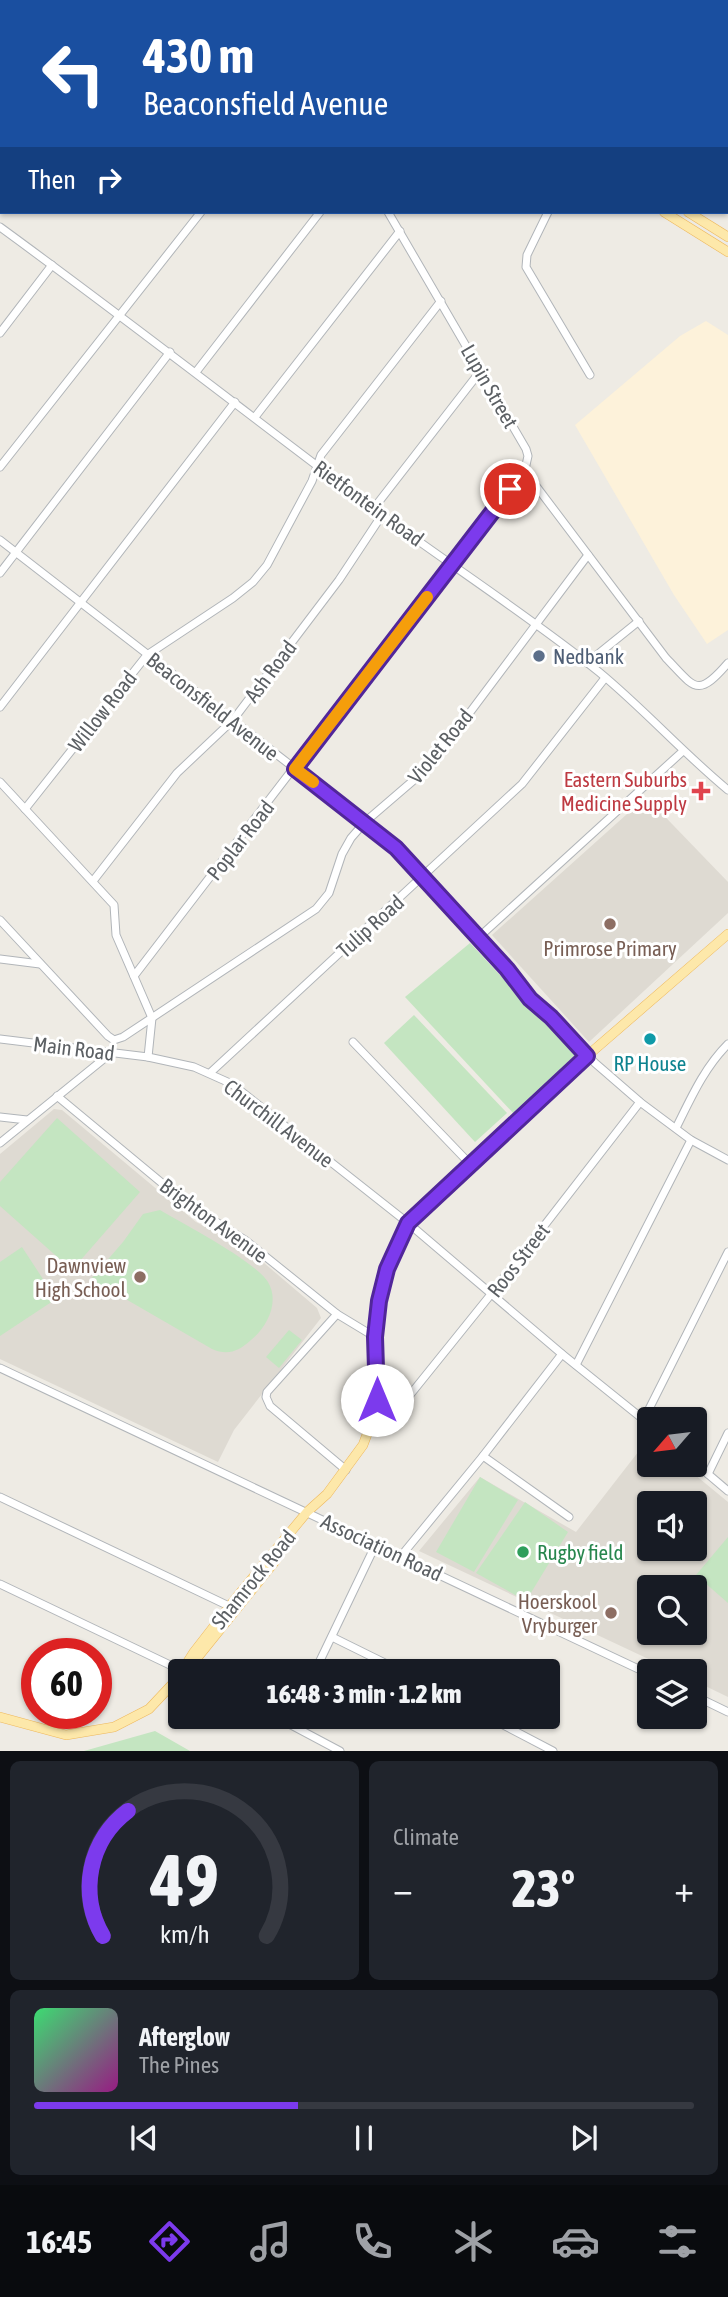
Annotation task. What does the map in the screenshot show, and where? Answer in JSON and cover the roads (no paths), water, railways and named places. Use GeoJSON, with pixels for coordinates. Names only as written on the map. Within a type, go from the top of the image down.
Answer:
{"type":"FeatureCollection","features":[{"type":"Feature","properties":{"kind":"main road"},"geometry":{"type":"LineString","coordinates":[[666,214],[728,252]]}},
{"type":"Feature","properties":{"kind":"main road"},"geometry":{"type":"LineString","coordinates":[[691,214],[728,237]]}},
{"type":"Feature","properties":{"kind":"main road","name":"Shamrock Road"},"geometry":{"type":"LineString","coordinates":[[192,1659],[346,1470],[363,1445],[375,1413],[378,1376],[375,1337],[379,1301],[387,1269],[408,1223],[587,1056],[728,934]]}},
{"type":"Feature","properties":{"kind":"main road","name":"Shamrock Road"},"geometry":{"type":"LineString","coordinates":[[0,1717],[66,1735],[105,1729],[149,1709],[168,1688]]}},
{"type":"Feature","properties":{"kind":"street"},"geometry":{"type":"LineString","coordinates":[[0,467],[199,214]]}},
{"type":"Feature","properties":{"kind":"street"},"geometry":{"type":"LineString","coordinates":[[196,372],[318,214]]}},
{"type":"Feature","properties":{"kind":"street","name":"Lupin Street"},"geometry":{"type":"LineString","coordinates":[[389,214],[482,369],[526,449],[527,463],[524,470],[588,555],[666,658],[695,685],[711,683],[728,663]]}},
{"type":"Feature","properties":{"kind":"street"},"geometry":{"type":"LineString","coordinates":[[547,214],[526,258],[526,267],[590,376]]}},
{"type":"Feature","properties":{"kind":"street","name":"Rietfontein Road"},"geometry":{"type":"LineString","coordinates":[[0,227],[170,352],[382,515],[587,663],[728,790]]}},
{"type":"Feature","properties":{"kind":"street"},"geometry":{"type":"LineString","coordinates":[[255,417],[400,231]]}},
{"type":"Feature","properties":{"kind":"street"},"geometry":{"type":"LineString","coordinates":[[0,333],[52,265]]}},
{"type":"Feature","properties":{"kind":"street","name":"Willow Road"},"geometry":{"type":"LineString","coordinates":[[25,809],[147,655],[253,582],[273,555],[321,455],[441,301]]}},
{"type":"Feature","properties":{"kind":"street"},"geometry":{"type":"LineString","coordinates":[[0,573],[170,352]]}},
{"type":"Feature","properties":{"kind":"street"},"geometry":{"type":"LineString","coordinates":[[374,508],[482,369]]}},
{"type":"Feature","properties":{"kind":"street"},"geometry":{"type":"LineString","coordinates":[[0,708],[235,402]]}},
{"type":"Feature","properties":{"kind":"street","name":"Poplar Road"},"geometry":{"type":"LineString","coordinates":[[134,976],[524,470]]}},
{"type":"Feature","properties":{"kind":"street","name":"Ash Road"},"geometry":{"type":"LineString","coordinates":[[93,881],[177,773],[233,720],[339,580],[382,515]]}},
{"type":"Feature","properties":{"kind":"street","name":"Beaconsfield Avenue"},"geometry":{"type":"LineString","coordinates":[[0,540],[396,848],[507,969],[530,999],[551,1017],[587,1056],[676,1129],[728,1160]]}},
{"type":"Feature","properties":{"kind":"street","name":"Violet Road"},"geometry":{"type":"LineString","coordinates":[[41,964],[114,1040],[119,1040],[316,909],[329,893],[346,846],[365,822],[429,767],[588,555]]}},
{"type":"Feature","properties":{"kind":"street"},"geometry":{"type":"LineString","coordinates":[[587,663],[639,621]]}},
{"type":"Feature","properties":{"kind":"street","name":"Tulip Road"},"geometry":{"type":"LineString","coordinates":[[210,1073],[522,784],[605,678]]}},
{"type":"Feature","properties":{"kind":"street"},"geometry":{"type":"LineString","coordinates":[[478,938],[683,751]]}},
{"type":"Feature","properties":{"kind":"street"},"geometry":{"type":"LineString","coordinates":[[0,782],[114,905],[116,935],[152,1017],[148,1057]]}},
{"type":"Feature","properties":{"kind":"street"},"geometry":{"type":"LineString","coordinates":[[0,920],[41,964]]}},
{"type":"Feature","properties":{"kind":"street"},"geometry":{"type":"LineString","coordinates":[[0,959],[41,964]]}},
{"type":"Feature","properties":{"kind":"street","name":"Main Road"},"geometry":{"type":"LineString","coordinates":[[0,1039],[148,1057]]}},
{"type":"Feature","properties":{"kind":"street"},"geometry":{"type":"LineString","coordinates":[[353,1042],[471,1165]]}},
{"type":"Feature","properties":{"kind":"street"},"geometry":{"type":"LineString","coordinates":[[676,1129],[702,1077],[728,1044]]}},
{"type":"Feature","properties":{"kind":"street"},"geometry":{"type":"LineString","coordinates":[[0,1143],[111,1052]]}},
{"type":"Feature","properties":{"kind":"street","name":"Churchill Avenue"},"geometry":{"type":"LineString","coordinates":[[148,1057],[210,1073],[244,1091],[637,1414]]}},
{"type":"Feature","properties":{"kind":"street"},"geometry":{"type":"LineString","coordinates":[[91,1069],[98,1076]]}},
{"type":"Feature","properties":{"kind":"street","name":"Brighton Avenue"},"geometry":{"type":"LineString","coordinates":[[57,1096],[186,1203],[245,1240],[337,1314],[375,1337]]}},
{"type":"Feature","properties":{"kind":"street","name":"Roos Street"},"geometry":{"type":"LineString","coordinates":[[393,1416],[640,1102]]}},
{"type":"Feature","properties":{"kind":"street"},"geometry":{"type":"LineString","coordinates":[[0,1117],[27,1120]]}},
{"type":"Feature","properties":{"kind":"street"},"geometry":{"type":"LineString","coordinates":[[576,1365],[691,1140]]}},
{"type":"Feature","properties":{"kind":"street"},"geometry":{"type":"LineString","coordinates":[[653,1407],[728,1252]]}},
{"type":"Feature","properties":{"kind":"street"},"geometry":{"type":"LineString","coordinates":[[337,1314],[265,1396],[270,1406],[346,1470]]}},
{"type":"Feature","properties":{"kind":"street"},"geometry":{"type":"LineString","coordinates":[[401,1556],[562,1354]]}},
{"type":"Feature","properties":{"kind":"street","name":"Association Road"},"geometry":{"type":"LineString","coordinates":[[0,1368],[311,1512],[375,1546],[637,1668]]}},
{"type":"Feature","properties":{"kind":"street"},"geometry":{"type":"LineString","coordinates":[[728,1433],[708,1474],[728,1491]]}},
{"type":"Feature","properties":{"kind":"street"},"geometry":{"type":"LineString","coordinates":[[483,1456],[569,1517]]}},
{"type":"Feature","properties":{"kind":"street"},"geometry":{"type":"LineString","coordinates":[[0,1497],[233,1608]]}},
{"type":"Feature","properties":{"kind":"street"},"geometry":{"type":"LineString","coordinates":[[321,1659],[375,1546]]}},
{"type":"Feature","properties":{"kind":"street"},"geometry":{"type":"LineString","coordinates":[[0,1584],[168,1664]]}},
{"type":"Feature","properties":{"kind":"street"},"geometry":{"type":"LineString","coordinates":[[332,1637],[377,1659]]}},
{"type":"Feature","properties":{"kind":"street"},"geometry":{"type":"LineString","coordinates":[[707,1702],[728,1712]]}},
{"type":"Feature","properties":{"kind":"street"},"geometry":{"type":"LineString","coordinates":[[305,1729],[340,1751]]}},
{"type":"Feature","properties":{"kind":"street"},"geometry":{"type":"LineString","coordinates":[[511,1729],[553,1751]]}},
{"type":"Feature","properties":{"kind":"place","name":"Nedbank"},"geometry":{"type":"Point","coordinates":[539,656]}},
{"type":"Feature","properties":{"kind":"place","name":"Eastern Suburbs Medicine Supply"},"geometry":{"type":"Point","coordinates":[701,791]}},
{"type":"Feature","properties":{"kind":"place","name":"Primrose Primary"},"geometry":{"type":"Point","coordinates":[610,924]}},
{"type":"Feature","properties":{"kind":"place","name":"RP House"},"geometry":{"type":"Point","coordinates":[650,1039]}},
{"type":"Feature","properties":{"kind":"place","name":"Dawnview High School"},"geometry":{"type":"Point","coordinates":[140,1277]}},
{"type":"Feature","properties":{"kind":"place","name":"Rugby field"},"geometry":{"type":"Point","coordinates":[523,1552]}},
{"type":"Feature","properties":{"kind":"place","name":"Hoerskool Vryburger"},"geometry":{"type":"Point","coordinates":[611,1613]}}]}
